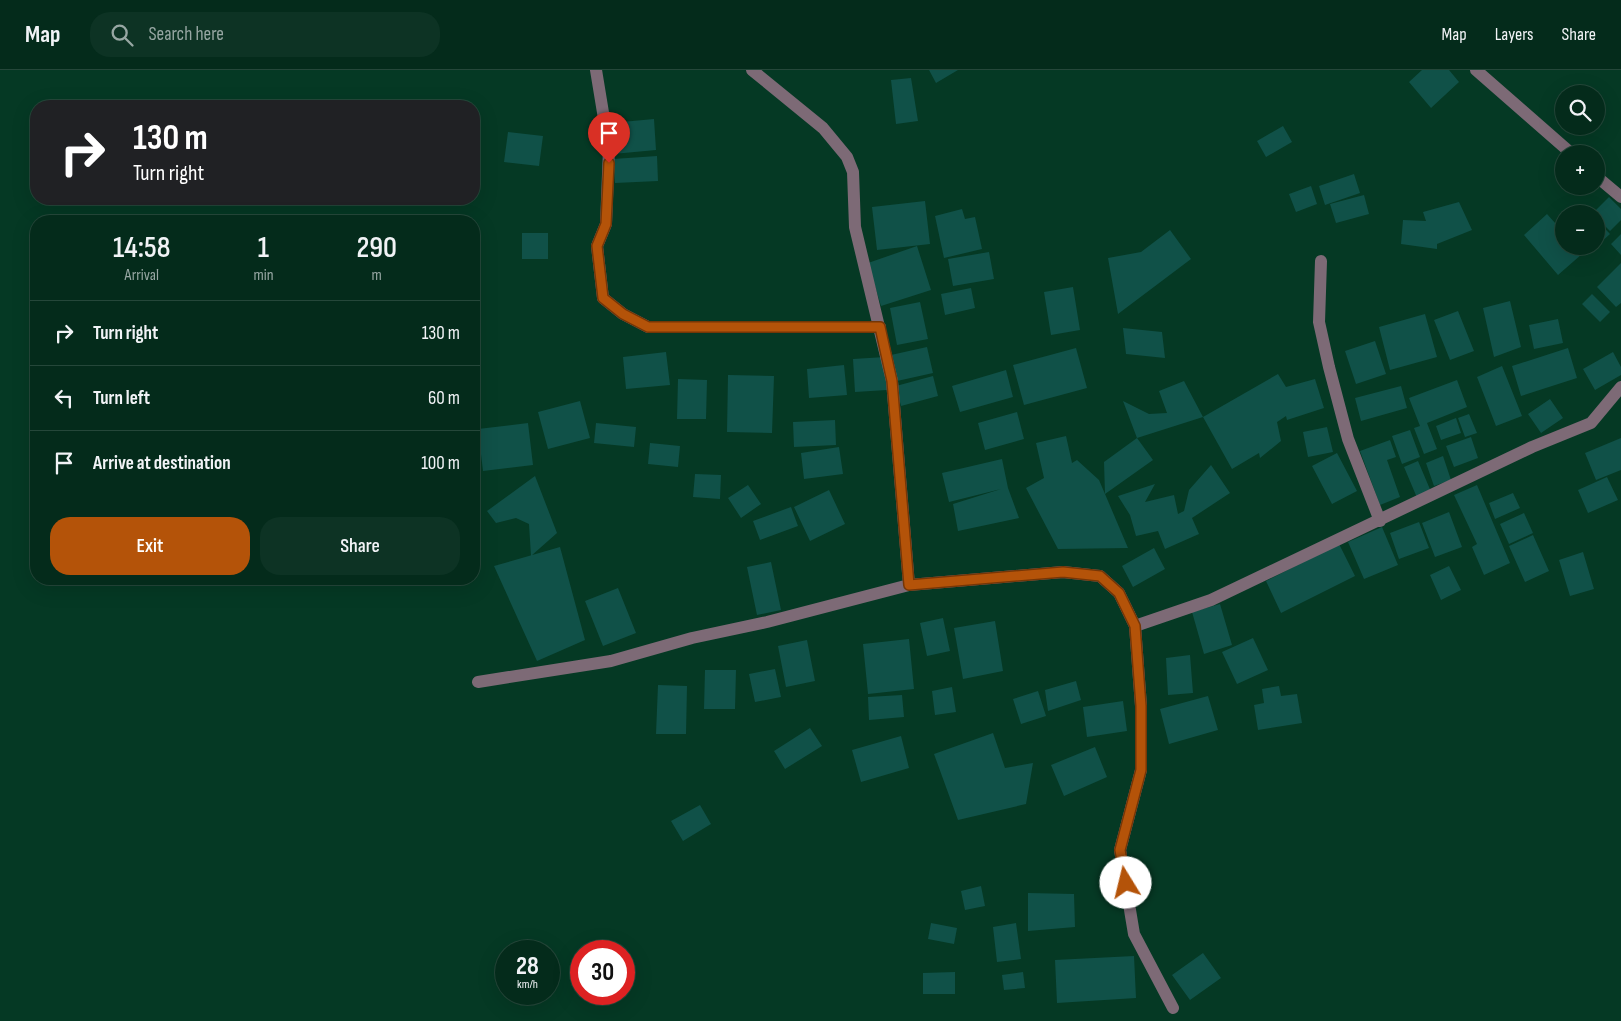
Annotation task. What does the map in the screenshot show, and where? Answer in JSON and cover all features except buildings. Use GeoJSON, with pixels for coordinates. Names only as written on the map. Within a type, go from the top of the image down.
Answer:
{"type":"FeatureCollection","features":[{"type":"Feature","properties":{"kind":"street"},"geometry":{"type":"LineString","coordinates":[[596,70],[609,149],[606,224],[597,246],[603,298],[623,314],[648,327],[880,327]]}},
{"type":"Feature","properties":{"kind":"street"},"geometry":{"type":"LineString","coordinates":[[752,70],[823,128],[847,157],[853,172],[855,227],[892,381],[909,585]]}},
{"type":"Feature","properties":{"kind":"street"},"geometry":{"type":"LineString","coordinates":[[1476,70],[1562,145]]}},
{"type":"Feature","properties":{"kind":"street"},"geometry":{"type":"LineString","coordinates":[[1605,184],[1621,197]]}},
{"type":"Feature","properties":{"kind":"street"},"geometry":{"type":"LineString","coordinates":[[1321,261],[1319,322],[1329,367],[1348,439],[1380,521]]}},
{"type":"Feature","properties":{"kind":"street"},"geometry":{"type":"LineString","coordinates":[[1135,626],[1211,600],[1532,447],[1591,423],[1621,387]]}},
{"type":"Feature","properties":{"kind":"street"},"geometry":{"type":"LineString","coordinates":[[478,682],[611,661],[692,638],[767,622],[909,585],[1063,572],[1100,576],[1119,593],[1135,626],[1141,706],[1141,770],[1120,850],[1134,934],[1173,1008]]}},
{"type":"Feature","properties":{"kind":"route"},"geometry":{"type":"LineString","coordinates":[[609,163],[606,224],[597,246],[603,298],[623,314],[648,327],[880,327],[892,381],[909,585],[1063,572],[1100,576],[1119,593],[1135,626],[1141,706],[1141,770],[1120,850],[1126,883]]}}]}
